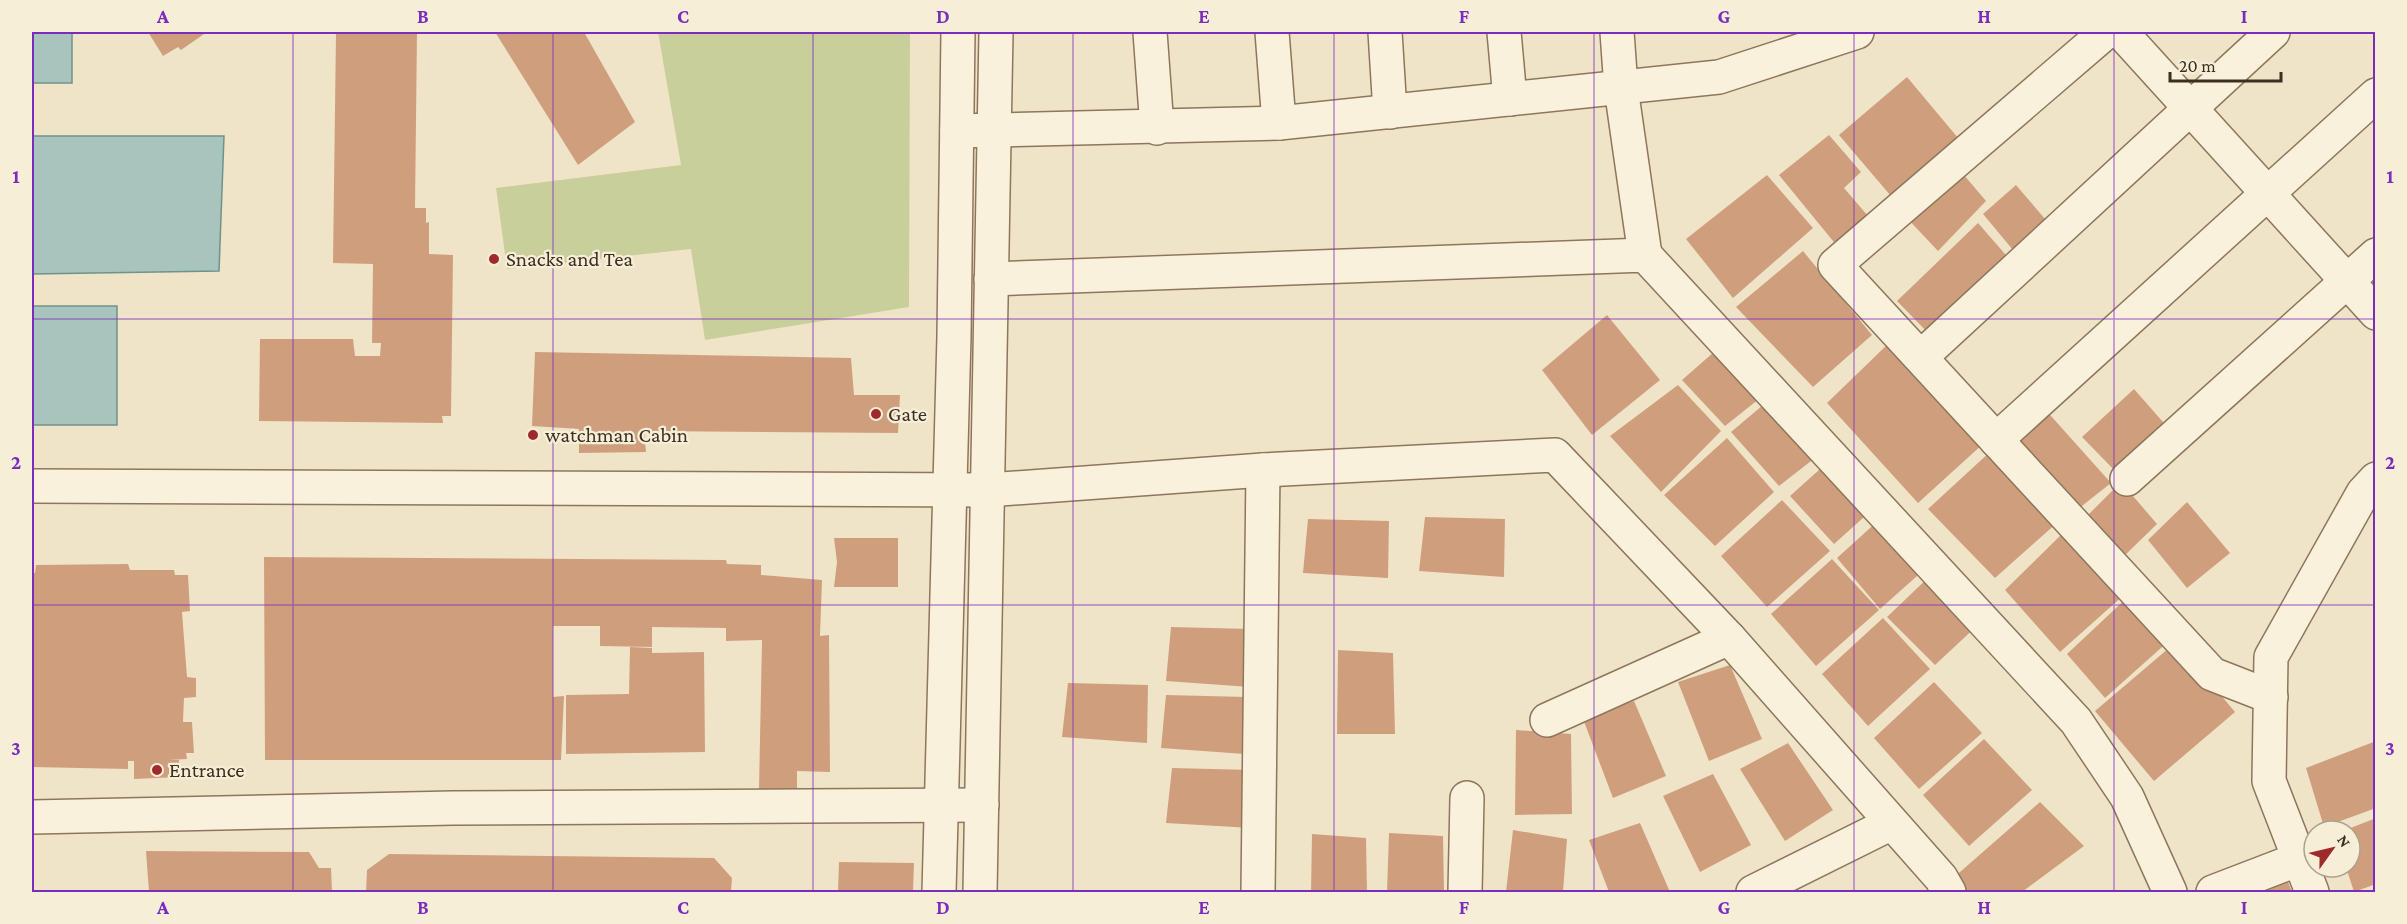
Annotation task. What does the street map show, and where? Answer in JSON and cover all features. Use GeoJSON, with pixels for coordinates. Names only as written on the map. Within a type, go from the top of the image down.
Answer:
{"type":"FeatureCollection","features":[{"type":"Feature","properties":{"kind":"street"},"geometry":{"type":"LineString","coordinates":[[939,892],[958,32]]}},
{"type":"Feature","properties":{"kind":"street"},"geometry":{"type":"LineString","coordinates":[[980,892],[996,32]]}},
{"type":"Feature","properties":{"kind":"street"},"geometry":{"type":"LineString","coordinates":[[1150,32],[1157,128]]}},
{"type":"Feature","properties":{"kind":"street"},"geometry":{"type":"LineString","coordinates":[[1272,32],[1279,123]]}},
{"type":"Feature","properties":{"kind":"street"},"geometry":{"type":"LineString","coordinates":[[1385,32],[1390,112]]}},
{"type":"Feature","properties":{"kind":"street"},"geometry":{"type":"LineString","coordinates":[[1504,32],[1510,99]]}},
{"type":"Feature","properties":{"kind":"street"},"geometry":{"type":"LineString","coordinates":[[1617,32],[1621,88],[1645,255],[2076,721],[2127,797],[2170,892]]}},
{"type":"Feature","properties":{"kind":"street"},"geometry":{"type":"LineString","coordinates":[[957,131],[1157,128],[1279,123],[1621,88],[1719,77],[1857,32]]}},
{"type":"Feature","properties":{"kind":"street"},"geometry":{"type":"LineString","coordinates":[[2106,32],[1836,265],[2212,674],[2271,696]]}},
{"type":"Feature","properties":{"kind":"street"},"geometry":{"type":"LineString","coordinates":[[2121,32],[2376,313]]}},
{"type":"Feature","properties":{"kind":"street"},"geometry":{"type":"LineString","coordinates":[[1921,357],[2273,32]]}},
{"type":"Feature","properties":{"kind":"street"},"geometry":{"type":"LineString","coordinates":[[1996,440],[2376,95]]}},
{"type":"Feature","properties":{"kind":"street"},"geometry":{"type":"LineString","coordinates":[[991,279],[1645,255]]}},
{"type":"Feature","properties":{"kind":"street"},"geometry":{"type":"LineString","coordinates":[[2127,479],[2376,255]]}},
{"type":"Feature","properties":{"kind":"street"},"geometry":{"type":"LineString","coordinates":[[32,486],[949,491],[1263,470],[1554,455],[1729,638],[1941,878],[1949,892]]}},
{"type":"Feature","properties":{"kind":"street"},"geometry":{"type":"LineString","coordinates":[[1258,892],[1263,470]]}},
{"type":"Feature","properties":{"kind":"street"},"geometry":{"type":"LineString","coordinates":[[2312,892],[2269,781],[2271,657],[2363,493],[2376,479]]}},
{"type":"Feature","properties":{"kind":"street"},"geometry":{"type":"LineString","coordinates":[[1547,720],[1729,638]]}},
{"type":"Feature","properties":{"kind":"street"},"geometry":{"type":"LineString","coordinates":[[1465,892],[1467,798]]}},
{"type":"Feature","properties":{"kind":"street"},"geometry":{"type":"LineString","coordinates":[[32,817],[453,808],[982,805]]}},
{"type":"Feature","properties":{"kind":"street"},"geometry":{"type":"LineString","coordinates":[[1753,892],[1893,823]]}},
{"type":"Feature","properties":{"kind":"street"},"geometry":{"type":"LineString","coordinates":[[2213,892],[2299,859]]}},
{"type":"Feature","properties":{"kind":"green space"},"geometry":{"type":"Polygon","coordinates":[[[658,32],[910,32],[909,307],[705,340],[691,249],[507,269],[496,188],[681,165],[658,32]]]}},
{"type":"Feature","properties":{"kind":"water"},"geometry":{"type":"Polygon","coordinates":[[[32,33],[72,33],[72,83],[32,83],[32,33]]]}},
{"type":"Feature","properties":{"kind":"water"},"geometry":{"type":"Polygon","coordinates":[[[32,136],[224,136],[219,271],[32,274],[32,136]]]}},
{"type":"Feature","properties":{"kind":"water"},"geometry":{"type":"Polygon","coordinates":[[[32,306],[117,306],[117,425],[32,425],[32,306]]]}},
{"type":"Feature","properties":{"kind":"building"},"geometry":{"type":"Polygon","coordinates":[[[148,32],[207,32],[181,50],[178,47],[163,56],[148,32]]]}},
{"type":"Feature","properties":{"kind":"building"},"geometry":{"type":"Polygon","coordinates":[[[336,32],[417,32],[415,208],[426,208],[426,223],[429,222],[429,254],[453,255],[451,416],[442,416],[443,423],[259,421],[260,339],[353,339],[355,356],[380,356],[381,343],[372,343],[373,264],[333,263],[336,32]]]}},
{"type":"Feature","properties":{"kind":"building"},"geometry":{"type":"Polygon","coordinates":[[[495,32],[584,32],[635,122],[578,165],[495,32]]]}},
{"type":"Feature","properties":{"kind":"building"},"geometry":{"type":"Polygon","coordinates":[[[1907,77],[1964,145],[1896,202],[1839,135],[1907,77]]]}},
{"type":"Feature","properties":{"kind":"building"},"geometry":{"type":"Polygon","coordinates":[[[1829,135],[1861,172],[1844,188],[1874,223],[1842,252],[1779,175],[1829,135]]]}},
{"type":"Feature","properties":{"kind":"building"},"geometry":{"type":"Polygon","coordinates":[[[1958,168],[1986,201],[1938,251],[1905,216],[1958,168]]]}},
{"type":"Feature","properties":{"kind":"building"},"geometry":{"type":"Polygon","coordinates":[[[1767,175],[1813,228],[1733,298],[1686,239],[1767,175]]]}},
{"type":"Feature","properties":{"kind":"building"},"geometry":{"type":"Polygon","coordinates":[[[2016,185],[2052,227],[2018,256],[1983,214],[2016,185]]]}},
{"type":"Feature","properties":{"kind":"building"},"geometry":{"type":"Polygon","coordinates":[[[1978,223],[2012,262],[1933,338],[1897,301],[1978,223]]]}},
{"type":"Feature","properties":{"kind":"building"},"geometry":{"type":"Polygon","coordinates":[[[1803,251],[1872,335],[1813,387],[1736,307],[1803,251]]]}},
{"type":"Feature","properties":{"kind":"building","name":"Snacks and Tea"},"geometry":{"type":"Polygon","coordinates":[[[494,254],[498,257],[498,263],[495,265],[490,262],[490,256],[494,254]]]}},
{"type":"Feature","properties":{"kind":"building"},"geometry":{"type":"Polygon","coordinates":[[[1607,315],[1660,380],[1592,435],[1542,370],[1607,315]]]}},
{"type":"Feature","properties":{"kind":"building"},"geometry":{"type":"Polygon","coordinates":[[[1889,343],[1984,443],[1918,503],[1827,403],[1889,343]]]}},
{"type":"Feature","properties":{"kind":"building"},"geometry":{"type":"Polygon","coordinates":[[[1722,345],[1764,395],[1725,426],[1682,380],[1722,345]]]}},
{"type":"Feature","properties":{"kind":"building"},"geometry":{"type":"Polygon","coordinates":[[[535,352],[851,358],[854,395],[900,395],[898,433],[644,431],[646,452],[579,453],[579,429],[532,426],[535,352]]]}},
{"type":"Feature","properties":{"kind":"building"},"geometry":{"type":"Polygon","coordinates":[[[1678,385],[1721,431],[1661,492],[1610,436],[1678,385]]]}},
{"type":"Feature","properties":{"kind":"building"},"geometry":{"type":"Polygon","coordinates":[[[2134,389],[2170,430],[2120,476],[2082,437],[2134,389]]]}},
{"type":"Feature","properties":{"kind":"building"},"geometry":{"type":"Polygon","coordinates":[[[1769,400],[1820,454],[1779,486],[1731,432],[1769,400]]]}},
{"type":"Feature","properties":{"kind":"building"},"geometry":{"type":"Polygon","coordinates":[[[2043,407],[2111,483],[2073,513],[2008,443],[2043,407]]]}},
{"type":"Feature","properties":{"kind":"building"},"geometry":{"type":"Polygon","coordinates":[[[1727,438],[1774,492],[1715,546],[1664,495],[1727,438]]]}},
{"type":"Feature","properties":{"kind":"building"},"geometry":{"type":"Polygon","coordinates":[[[1992,450],[2058,522],[1995,578],[1928,509],[1992,450]]]}},
{"type":"Feature","properties":{"kind":"building"},"geometry":{"type":"Polygon","coordinates":[[[1829,461],[1873,509],[1834,544],[1790,496],[1829,461]]]}},
{"type":"Feature","properties":{"kind":"building"},"geometry":{"type":"Polygon","coordinates":[[[2121,482],[2157,524],[2121,559],[2083,520],[2121,482]]]}},
{"type":"Feature","properties":{"kind":"building"},"geometry":{"type":"Polygon","coordinates":[[[1782,500],[1830,551],[1767,607],[1721,556],[1782,500]]]}},
{"type":"Feature","properties":{"kind":"building"},"geometry":{"type":"Polygon","coordinates":[[[2187,502],[2230,553],[2187,588],[2148,540],[2187,502]]]}},
{"type":"Feature","properties":{"kind":"building"},"geometry":{"type":"Polygon","coordinates":[[[1425,517],[1505,519],[1504,577],[1419,571],[1425,517]]]}},
{"type":"Feature","properties":{"kind":"building"},"geometry":{"type":"Polygon","coordinates":[[[1308,519],[1389,521],[1388,578],[1303,573],[1308,519]]]}},
{"type":"Feature","properties":{"kind":"building"},"geometry":{"type":"Polygon","coordinates":[[[1880,519],[1926,568],[1880,609],[1837,558],[1880,519]]]}},
{"type":"Feature","properties":{"kind":"building"},"geometry":{"type":"Polygon","coordinates":[[[2064,532],[2125,594],[2060,652],[2005,590],[2064,532]]]}},
{"type":"Feature","properties":{"kind":"building"},"geometry":{"type":"Polygon","coordinates":[[[834,538],[898,538],[898,587],[834,587],[837,562],[834,538]]]}},
{"type":"Feature","properties":{"kind":"building"},"geometry":{"type":"Polygon","coordinates":[[[264,557],[726,560],[727,564],[761,565],[761,575],[822,580],[820,636],[829,635],[830,772],[797,771],[797,790],[759,789],[762,640],[726,641],[726,628],[652,627],[652,647],[600,646],[600,626],[553,626],[553,697],[564,696],[561,760],[265,760],[264,557]]]}},
{"type":"Feature","properties":{"kind":"building"},"geometry":{"type":"Polygon","coordinates":[[[1832,559],[1879,610],[1816,666],[1771,614],[1832,559]]]}},
{"type":"Feature","properties":{"kind":"building"},"geometry":{"type":"Polygon","coordinates":[[[128,564],[130,570],[174,570],[175,575],[188,575],[190,611],[182,612],[187,677],[196,678],[196,697],[184,698],[183,722],[192,722],[194,753],[186,753],[187,759],[168,760],[179,760],[179,777],[134,779],[134,761],[128,761],[128,769],[32,767],[32,573],[35,573],[36,565],[128,564]]]}},
{"type":"Feature","properties":{"kind":"building"},"geometry":{"type":"Polygon","coordinates":[[[1932,574],[1980,623],[1935,665],[1887,617],[1932,574]]]}},
{"type":"Feature","properties":{"kind":"building"},"geometry":{"type":"Polygon","coordinates":[[[2130,595],[2171,639],[2105,698],[2067,654],[2130,595]]]}},
{"type":"Feature","properties":{"kind":"building"},"geometry":{"type":"Polygon","coordinates":[[[1883,618],[1930,669],[1868,726],[1822,674],[1883,618]]]}},
{"type":"Feature","properties":{"kind":"building"},"geometry":{"type":"Polygon","coordinates":[[[1171,627],[1252,629],[1250,687],[1166,681],[1171,627]]]}},
{"type":"Feature","properties":{"kind":"building"},"geometry":{"type":"Polygon","coordinates":[[[2176,642],[2235,712],[2154,781],[2095,711],[2176,642]]]}},
{"type":"Feature","properties":{"kind":"building"},"geometry":{"type":"Polygon","coordinates":[[[630,647],[652,648],[652,653],[704,652],[705,752],[566,754],[566,695],[629,694],[630,647]]]}},
{"type":"Feature","properties":{"kind":"building"},"geometry":{"type":"Polygon","coordinates":[[[1338,650],[1393,653],[1395,734],[1337,734],[1338,650]]]}},
{"type":"Feature","properties":{"kind":"building"},"geometry":{"type":"Polygon","coordinates":[[[1730,665],[1762,739],[1709,761],[1678,682],[1730,665]]]}},
{"type":"Feature","properties":{"kind":"building"},"geometry":{"type":"Polygon","coordinates":[[[1934,682],[1982,733],[1919,789],[1874,738],[1934,682]]]}},
{"type":"Feature","properties":{"kind":"building"},"geometry":{"type":"Polygon","coordinates":[[[1068,683],[1148,685],[1147,743],[1062,737],[1068,683]]]}},
{"type":"Feature","properties":{"kind":"building"},"geometry":{"type":"Polygon","coordinates":[[[1166,695],[1247,697],[1245,754],[1161,748],[1166,695]]]}},
{"type":"Feature","properties":{"kind":"building"},"geometry":{"type":"Polygon","coordinates":[[[1634,701],[1666,776],[1613,798],[1583,719],[1634,701]]]}},
{"type":"Feature","properties":{"kind":"building"},"geometry":{"type":"Polygon","coordinates":[[[1516,730],[1571,734],[1572,814],[1515,815],[1516,730]]]}},
{"type":"Feature","properties":{"kind":"building"},"geometry":{"type":"Polygon","coordinates":[[[1984,739],[2032,790],[1969,846],[1923,795],[1984,739]]]}},
{"type":"Feature","properties":{"kind":"building"},"geometry":{"type":"Polygon","coordinates":[[[2376,741],[2376,808],[2346,819],[2322,819],[2306,768],[2376,741]]]}},
{"type":"Feature","properties":{"kind":"building"},"geometry":{"type":"Polygon","coordinates":[[[1788,743],[1833,810],[1785,841],[1740,769],[1788,743]]]}},
{"type":"Feature","properties":{"kind":"building"},"geometry":{"type":"Polygon","coordinates":[[[1172,768],[1253,770],[1251,828],[1166,823],[1172,768]]]}},
{"type":"Feature","properties":{"kind":"building"},"geometry":{"type":"Polygon","coordinates":[[[1713,774],[1751,845],[1700,872],[1663,796],[1713,774]]]}},
{"type":"Feature","properties":{"kind":"building"},"geometry":{"type":"Polygon","coordinates":[[[2040,802],[2084,846],[2022,892],[1965,892],[1952,879],[2040,802]]]}},
{"type":"Feature","properties":{"kind":"building"},"geometry":{"type":"Polygon","coordinates":[[[2376,818],[2376,884],[2354,892],[2350,879],[2362,879],[2362,824],[2376,818]]]}},
{"type":"Feature","properties":{"kind":"building"},"geometry":{"type":"Polygon","coordinates":[[[1640,823],[1670,892],[1609,892],[1589,840],[1640,823]]]}},
{"type":"Feature","properties":{"kind":"building"},"geometry":{"type":"Polygon","coordinates":[[[1513,830],[1567,839],[1563,892],[1506,892],[1513,830]]]}},
{"type":"Feature","properties":{"kind":"building"},"geometry":{"type":"Polygon","coordinates":[[[1389,833],[1443,836],[1444,892],[1387,892],[1389,833]]]}},
{"type":"Feature","properties":{"kind":"building"},"geometry":{"type":"Polygon","coordinates":[[[1312,834],[1366,838],[1367,892],[1311,892],[1312,834]]]}},
{"type":"Feature","properties":{"kind":"building"},"geometry":{"type":"Polygon","coordinates":[[[146,851],[309,852],[319,868],[331,868],[332,892],[149,892],[146,851]]]}},
{"type":"Feature","properties":{"kind":"building"},"geometry":{"type":"Polygon","coordinates":[[[389,854],[714,858],[732,878],[731,892],[366,892],[367,870],[389,854]]]}},
{"type":"Feature","properties":{"kind":"building"},"geometry":{"type":"Polygon","coordinates":[[[839,862],[914,863],[913,892],[838,892],[839,862]]]}},
{"type":"Feature","properties":{"kind":"building"},"geometry":{"type":"Polygon","coordinates":[[[2288,882],[2292,892],[2259,892],[2288,882]]]}},
{"type":"Feature","properties":{"kind":"place","name":"Snacks and Tea"},"geometry":{"type":"Point","coordinates":[494,259]}},
{"type":"Feature","properties":{"kind":"place","name":"Gate"},"geometry":{"type":"Point","coordinates":[876,414]}},
{"type":"Feature","properties":{"kind":"place","name":"watchman Cabin"},"geometry":{"type":"Point","coordinates":[533,435]}},
{"type":"Feature","properties":{"kind":"place","name":"Entrance"},"geometry":{"type":"Point","coordinates":[157,770]}}]}
